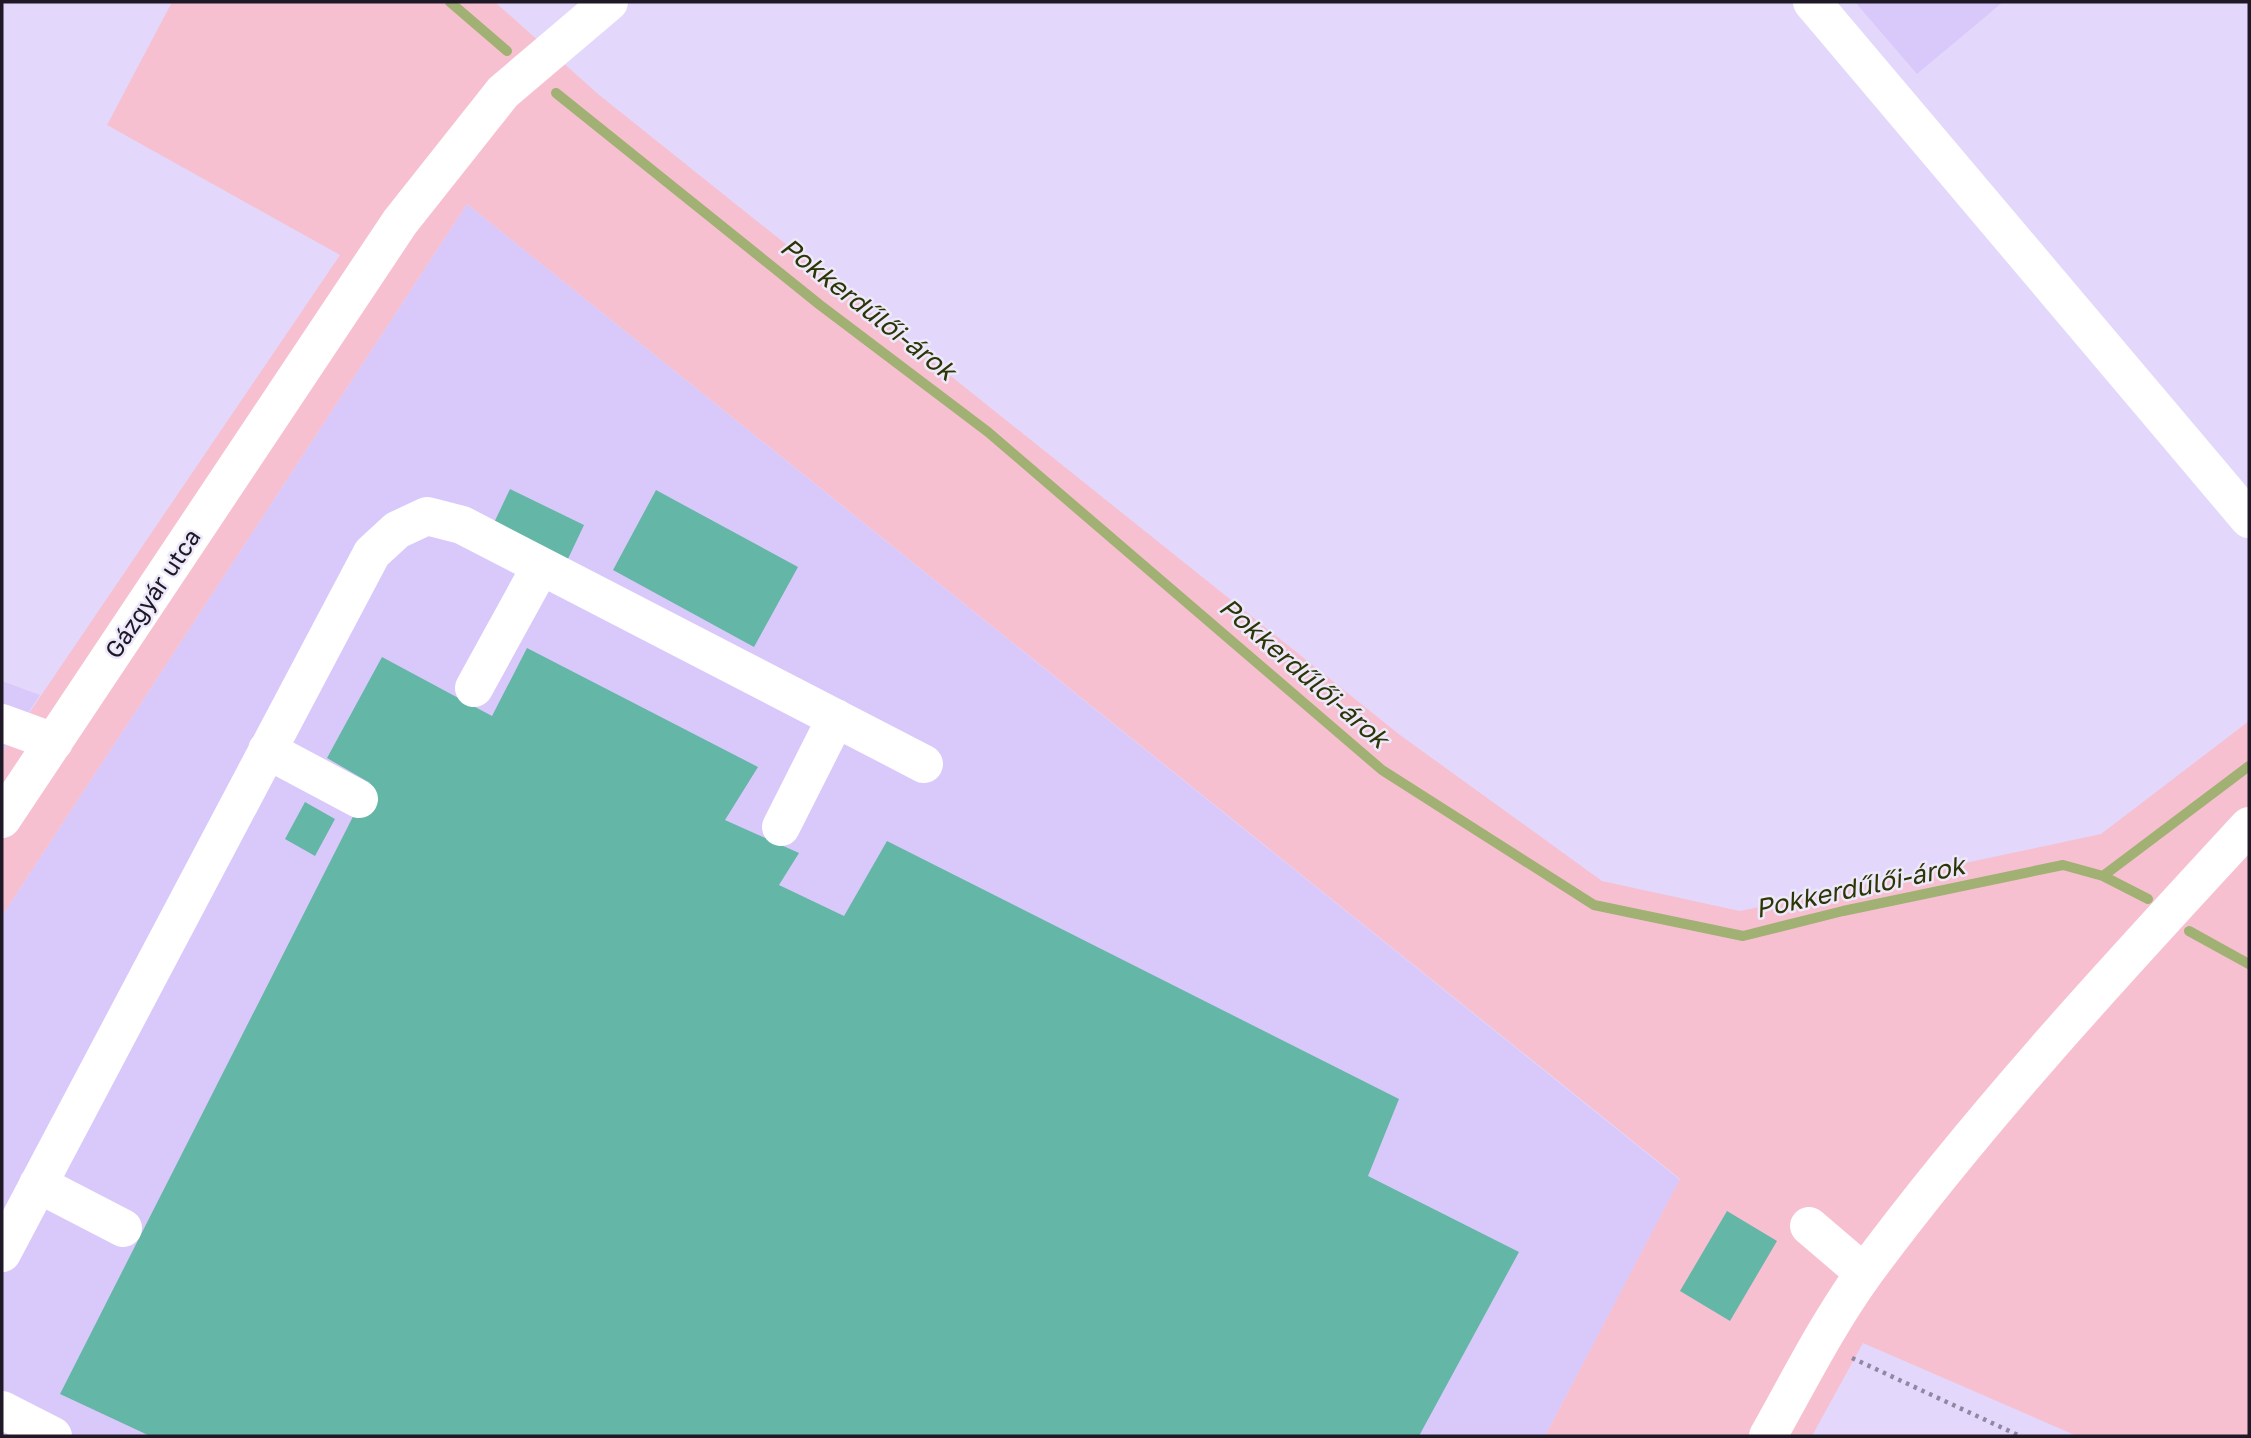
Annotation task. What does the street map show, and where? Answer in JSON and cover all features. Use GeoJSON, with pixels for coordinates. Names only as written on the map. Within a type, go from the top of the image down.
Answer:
{"type":"FeatureCollection","features":[{"type":"Feature","properties":{"kind":"main road","name":"Gázgyár utca"},"geometry":{"type":"LineString","coordinates":[[2,820],[400,222],[503,92],[609,2]]}},
{"type":"Feature","properties":{"kind":"main road"},"geometry":{"type":"LineString","coordinates":[[1811,2],[2249,519]]}},
{"type":"Feature","properties":{"kind":"main road"},"geometry":{"type":"LineString","coordinates":[[2,1253],[372,553],[397,530],[427,516],[462,525],[924,764]]}},
{"type":"Feature","properties":{"kind":"main road"},"geometry":{"type":"LineString","coordinates":[[474,688],[541,566]]}},
{"type":"Feature","properties":{"kind":"main road"},"geometry":{"type":"LineString","coordinates":[[781,827],[836,718]]}},
{"type":"Feature","properties":{"kind":"main road"},"geometry":{"type":"LineString","coordinates":[[2,723],[54,742]]}},
{"type":"Feature","properties":{"kind":"main road"},"geometry":{"type":"LineString","coordinates":[[267,750],[359,799]]}},
{"type":"Feature","properties":{"kind":"main road"},"geometry":{"type":"LineString","coordinates":[[1769,1436],[1820,1343],[1864,1273],[2097,991],[2249,826]]}},
{"type":"Feature","properties":{"kind":"main road"},"geometry":{"type":"LineString","coordinates":[[38,1184],[122,1228]]}},
{"type":"Feature","properties":{"kind":"main road"},"geometry":{"type":"LineString","coordinates":[[1809,1226],[1864,1273]]}},
{"type":"Feature","properties":{"kind":"main road"},"geometry":{"type":"LineString","coordinates":[[2,1410],[52,1436]]}},
{"type":"Feature","properties":{"kind":"path"},"geometry":{"type":"LineString","coordinates":[[1820,1343],[2020,1436]]}},
{"type":"Feature","properties":{"kind":"shaded area"},"geometry":{"type":"Polygon","coordinates":[[[172,2],[495,2],[598,94],[1400,735],[1602,881],[1740,911],[2101,834],[2249,721],[2249,1436],[2077,1436],[1863,1343],[1812,1436],[1545,1436],[1680,1179],[467,204],[2,916],[2,753],[340,255],[107,125],[172,2]]]}},
{"type":"Feature","properties":{"kind":"shaded area"},"geometry":{"type":"Polygon","coordinates":[[[1855,2],[2003,2],[1917,74],[1855,2]]]}},
{"type":"Feature","properties":{"kind":"shaded area"},"geometry":{"type":"Polygon","coordinates":[[[467,204],[1680,1180],[1545,1436],[2,1436],[2,916],[467,204]]]}},
{"type":"Feature","properties":{"kind":"shaded area"},"geometry":{"type":"Polygon","coordinates":[[[2,681],[40,695],[2,753],[2,681]]]}},
{"type":"Feature","properties":{"kind":"building"},"geometry":{"type":"Polygon","coordinates":[[[510,489],[584,525],[566,563],[492,527],[510,489]]]}},
{"type":"Feature","properties":{"kind":"building"},"geometry":{"type":"Polygon","coordinates":[[[656,490],[798,567],[754,647],[613,570],[656,490]]]}},
{"type":"Feature","properties":{"kind":"building"},"geometry":{"type":"Polygon","coordinates":[[[527,648],[758,767],[725,820],[799,853],[779,885],[844,916],[887,841],[1399,1099],[1368,1176],[1519,1252],[1419,1436],[150,1436],[60,1394],[370,783],[327,758],[382,657],[492,716],[527,648]]]}},
{"type":"Feature","properties":{"kind":"building"},"geometry":{"type":"Polygon","coordinates":[[[305,802],[335,819],[315,856],[285,839],[305,802]]]}},
{"type":"Feature","properties":{"kind":"building"},"geometry":{"type":"Polygon","coordinates":[[[1727,1211],[1777,1241],[1730,1321],[1680,1291],[1727,1211]]]}},
{"type":"Feature","properties":{"kind":"waterway","name":"Pokkerdűlői-árok"},"geometry":{"type":"LineString","coordinates":[[450,2],[507,51]]}},
{"type":"Feature","properties":{"kind":"waterway","name":"Pokkerdűlői-árok"},"geometry":{"type":"LineString","coordinates":[[556,93],[820,305],[988,432],[1382,770],[1594,905],[1743,936],[1843,911],[2063,865],[2103,876],[2148,899]]}},
{"type":"Feature","properties":{"kind":"waterway"},"geometry":{"type":"LineString","coordinates":[[2103,876],[2249,766]]}},
{"type":"Feature","properties":{"kind":"waterway"},"geometry":{"type":"LineString","coordinates":[[2189,931],[2249,964]]}}]}
